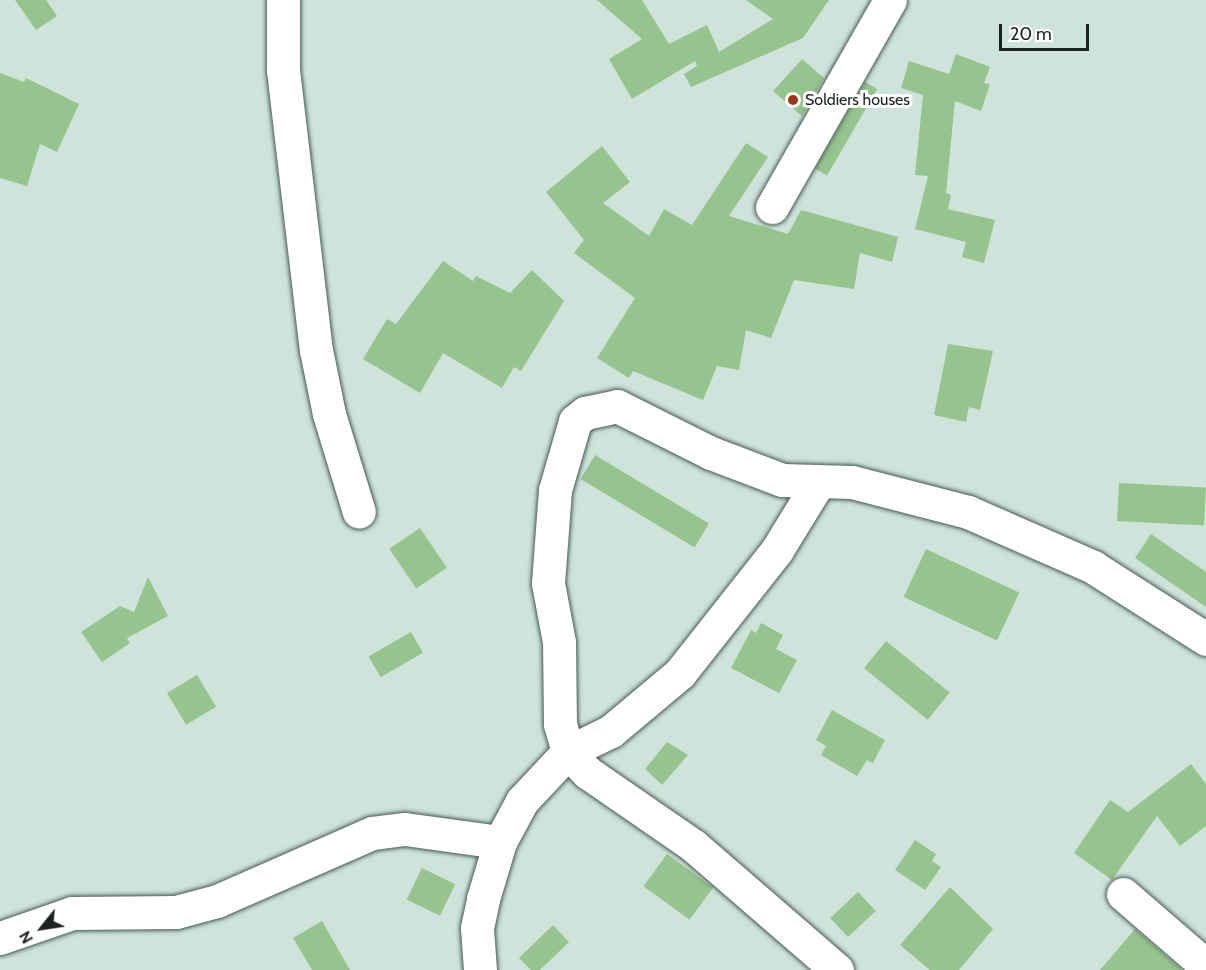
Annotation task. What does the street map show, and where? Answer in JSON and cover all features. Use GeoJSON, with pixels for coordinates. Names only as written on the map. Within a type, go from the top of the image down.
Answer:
{"type":"FeatureCollection","features":[{"type":"Feature","properties":{"kind":"street"},"geometry":{"type":"LineString","coordinates":[[283,0],[283,70],[316,350],[328,414],[359,512]]}},
{"type":"Feature","properties":{"kind":"street"},"geometry":{"type":"LineString","coordinates":[[772,207],[890,0]]}},
{"type":"Feature","properties":{"kind":"street"},"geometry":{"type":"LineString","coordinates":[[837,970],[721,868],[588,773],[568,752],[560,724],[559,642],[548,583],[555,490],[575,421],[592,411],[617,406],[751,470],[818,483],[852,482],[922,498],[1036,538],[1135,590],[1206,639]]}},
{"type":"Feature","properties":{"kind":"street"},"geometry":{"type":"LineString","coordinates":[[480,970],[477,928],[500,843],[522,801],[568,752],[611,731],[680,673],[777,550],[818,483]]}},
{"type":"Feature","properties":{"kind":"street"},"geometry":{"type":"LineString","coordinates":[[0,938],[72,913],[176,912],[217,901],[372,833],[405,829],[500,843]]}},
{"type":"Feature","properties":{"kind":"street"},"geometry":{"type":"LineString","coordinates":[[1123,894],[1206,966]]}},
{"type":"Feature","properties":{"kind":"building"},"geometry":{"type":"Polygon","coordinates":[[[15,0],[46,0],[57,16],[36,30],[15,0]]]}},
{"type":"Feature","properties":{"kind":"building"},"geometry":{"type":"Polygon","coordinates":[[[597,0],[642,0],[669,44],[707,25],[719,52],[773,19],[746,0],[829,0],[803,38],[691,87],[684,74],[697,66],[695,61],[632,99],[609,59],[642,39],[597,0]]]}},
{"type":"Feature","properties":{"kind":"building"},"geometry":{"type":"Polygon","coordinates":[[[956,54],[990,67],[984,83],[990,84],[981,111],[955,101],[946,193],[951,195],[948,209],[995,220],[984,263],[962,257],[966,242],[915,229],[928,176],[915,175],[923,95],[901,88],[909,61],[949,74],[956,54]]]}},
{"type":"Feature","properties":{"kind":"building"},"geometry":{"type":"Polygon","coordinates":[[[802,59],[824,78],[802,116],[773,91],[802,59]]]}},
{"type":"Feature","properties":{"kind":"building"},"geometry":{"type":"Polygon","coordinates":[[[0,73],[24,82],[26,78],[79,104],[57,152],[40,144],[27,186],[0,178],[0,73]]]}},
{"type":"Feature","properties":{"kind":"building"},"geometry":{"type":"Polygon","coordinates":[[[865,82],[877,89],[827,176],[815,169],[865,82]]]}},
{"type":"Feature","properties":{"kind":"building"},"geometry":{"type":"Polygon","coordinates":[[[746,143],[768,157],[729,216],[788,234],[801,210],[898,237],[892,262],[860,253],[854,289],[794,280],[771,338],[746,330],[739,370],[717,366],[703,400],[633,371],[629,378],[597,358],[635,298],[574,253],[584,240],[546,192],[602,146],[630,182],[603,203],[649,236],[664,209],[692,225],[746,143]]]}},
{"type":"Feature","properties":{"kind":"building"},"geometry":{"type":"Polygon","coordinates":[[[443,261],[473,281],[476,276],[510,293],[532,270],[564,301],[521,371],[514,367],[502,388],[443,353],[420,393],[363,359],[387,319],[396,324],[443,261]]]}},
{"type":"Feature","properties":{"kind":"building"},"geometry":{"type":"Polygon","coordinates":[[[948,344],[993,351],[980,410],[969,407],[966,422],[934,415],[948,344]]]}},
{"type":"Feature","properties":{"kind":"building"},"geometry":{"type":"Polygon","coordinates":[[[595,455],[709,524],[695,548],[581,479],[595,455]]]}},
{"type":"Feature","properties":{"kind":"building"},"geometry":{"type":"Polygon","coordinates":[[[1119,483],[1206,488],[1204,526],[1117,521],[1119,483]]]}},
{"type":"Feature","properties":{"kind":"building"},"geometry":{"type":"Polygon","coordinates":[[[420,528],[447,568],[416,588],[389,549],[420,528]]]}},
{"type":"Feature","properties":{"kind":"building"},"geometry":{"type":"Polygon","coordinates":[[[1151,534],[1206,572],[1206,607],[1135,558],[1151,534]]]}},
{"type":"Feature","properties":{"kind":"building"},"geometry":{"type":"Polygon","coordinates":[[[926,549],[1019,593],[997,641],[904,597],[926,549]]]}},
{"type":"Feature","properties":{"kind":"building"},"geometry":{"type":"Polygon","coordinates":[[[148,577],[168,616],[127,638],[130,643],[102,662],[81,632],[120,606],[134,612],[148,577]]]}},
{"type":"Feature","properties":{"kind":"building"},"geometry":{"type":"Polygon","coordinates":[[[761,623],[783,635],[776,649],[797,660],[779,693],[731,668],[751,630],[756,633],[761,623]]]}},
{"type":"Feature","properties":{"kind":"building"},"geometry":{"type":"Polygon","coordinates":[[[411,632],[423,653],[381,677],[369,656],[411,632]]]}},
{"type":"Feature","properties":{"kind":"building"},"geometry":{"type":"Polygon","coordinates":[[[886,641],[950,693],[928,720],[864,668],[886,641]]]}},
{"type":"Feature","properties":{"kind":"building"},"geometry":{"type":"Polygon","coordinates":[[[197,675],[216,707],[186,725],[167,693],[197,675]]]}},
{"type":"Feature","properties":{"kind":"building"},"geometry":{"type":"Polygon","coordinates":[[[832,710],[885,740],[873,763],[867,760],[857,776],[821,755],[826,746],[816,740],[832,710]]]}},
{"type":"Feature","properties":{"kind":"building"},"geometry":{"type":"Polygon","coordinates":[[[667,742],[688,755],[662,785],[645,769],[667,742]]]}},
{"type":"Feature","properties":{"kind":"building"},"geometry":{"type":"Polygon","coordinates":[[[1191,764],[1206,784],[1206,826],[1180,846],[1157,816],[1112,880],[1074,853],[1110,800],[1128,812],[1191,764]]]}},
{"type":"Feature","properties":{"kind":"building"},"geometry":{"type":"Polygon","coordinates":[[[915,840],[936,854],[932,861],[941,867],[925,890],[895,870],[915,840]]]}},
{"type":"Feature","properties":{"kind":"building"},"geometry":{"type":"Polygon","coordinates":[[[667,854],[713,888],[690,920],[643,886],[667,854]]]}},
{"type":"Feature","properties":{"kind":"building"},"geometry":{"type":"Polygon","coordinates":[[[422,868],[455,884],[440,916],[407,899],[422,868]]]}},
{"type":"Feature","properties":{"kind":"building"},"geometry":{"type":"Polygon","coordinates":[[[950,887],[993,929],[959,970],[930,970],[900,945],[950,887]]]}},
{"type":"Feature","properties":{"kind":"building"},"geometry":{"type":"Polygon","coordinates":[[[858,892],[876,911],[848,937],[830,918],[858,892]]]}},
{"type":"Feature","properties":{"kind":"building"},"geometry":{"type":"Polygon","coordinates":[[[322,921],[350,970],[312,970],[293,938],[322,921]]]}},
{"type":"Feature","properties":{"kind":"building"},"geometry":{"type":"Polygon","coordinates":[[[553,925],[569,942],[540,970],[531,970],[519,958],[553,925]]]}},
{"type":"Feature","properties":{"kind":"building"},"geometry":{"type":"Polygon","coordinates":[[[1135,929],[1182,970],[1100,970],[1135,929]]]}},
{"type":"Feature","properties":{"kind":"place","name":"Soldiers houses"},"geometry":{"type":"Point","coordinates":[793,100]}}]}
